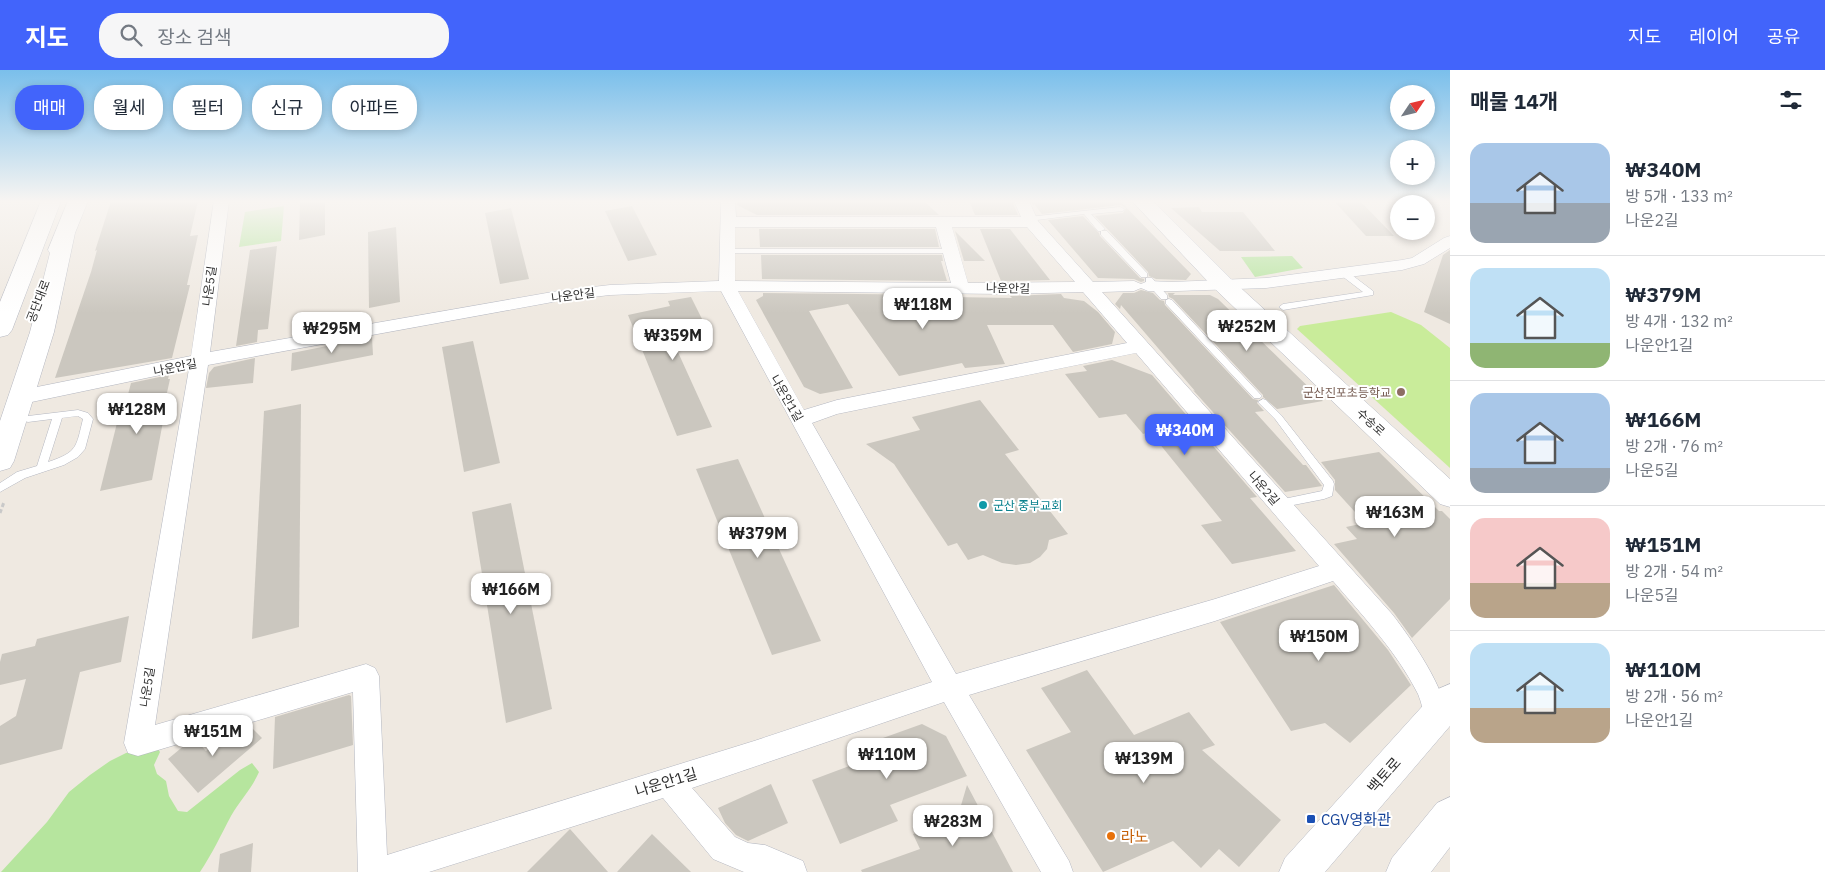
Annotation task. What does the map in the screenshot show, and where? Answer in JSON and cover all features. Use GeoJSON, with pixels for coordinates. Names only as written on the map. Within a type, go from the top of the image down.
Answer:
{"type":"FeatureCollection","features":[{"type":"Feature","properties":{"kind":"street"},"geometry":{"type":"LineString","coordinates":[[0,304],[31,238]]}},
{"type":"Feature","properties":{"kind":"street","name":"공단대로"},"geometry":{"type":"LineString","coordinates":[[0,330],[35,238]]}},
{"type":"Feature","properties":{"kind":"street"},"geometry":{"type":"LineString","coordinates":[[0,460],[14,402],[42,332],[64,238]]}},
{"type":"Feature","properties":{"kind":"street","name":"나운5길"},"geometry":{"type":"LineString","coordinates":[[216,238],[191,422],[138,743],[366,676],[373,872]]}},
{"type":"Feature","properties":{"kind":"street","name":"나운안1길"},"geometry":{"type":"LineString","coordinates":[[727,238],[727,287],[950,688],[1058,872]]}},
{"type":"Feature","properties":{"kind":"street"},"geometry":{"type":"LineString","coordinates":[[946,238],[960,288]]}},
{"type":"Feature","properties":{"kind":"street","name":"나운2길"},"geometry":{"type":"LineString","coordinates":[[1045,238],[1383,622],[1416,667],[1431,694],[1444,707]]}},
{"type":"Feature","properties":{"kind":"street","name":"수송로"},"geometry":{"type":"LineString","coordinates":[[1170,238],[1223,284],[1450,496]]}},
{"type":"Feature","properties":{"kind":"street","name":"나운안길"},"geometry":{"type":"LineString","coordinates":[[14,402],[262,348],[558,296],[619,290],[727,287],[1156,287],[1266,284],[1345,274],[1418,261],[1450,241]]}},
{"type":"Feature","properties":{"kind":"street"},"geometry":{"type":"LineString","coordinates":[[800,420],[837,407],[1140,346]]}},
{"type":"Feature","properties":{"kind":"street"},"geometry":{"type":"LineString","coordinates":[[950,688],[1215,610],[1337,570]]}},
{"type":"Feature","properties":{"kind":"street","name":"나운안1길"},"geometry":{"type":"LineString","coordinates":[[381,872],[754,755],[950,688]]}},
{"type":"Feature","properties":{"kind":"street","name":"백토로"},"geometry":{"type":"LineString","coordinates":[[1299,872],[1444,707]]}},
{"type":"Feature","properties":{"kind":"street"},"geometry":{"type":"LineString","coordinates":[[667,781],[724,848],[747,858],[765,860],[792,872]]}},
{"type":"Feature","properties":{"kind":"street"},"geometry":{"type":"LineString","coordinates":[[1406,872],[1450,816]]}},
{"type":"Feature","properties":{"kind":"lane"},"geometry":{"type":"LineString","coordinates":[[1110,238],[1278,417],[1329,484],[1328,492],[1324,495],[1278,504]]}},
{"type":"Feature","properties":{"kind":"lane"},"geometry":{"type":"LineString","coordinates":[[727,251],[950,251]]}},
{"type":"Feature","properties":{"kind":"lane"},"geometry":{"type":"LineString","coordinates":[[1283,307],[1370,293],[1345,274]]}},
{"type":"Feature","properties":{"kind":"lane"},"geometry":{"type":"LineString","coordinates":[[0,488],[21,475],[42,466],[67,459],[80,449],[88,420],[85,415],[78,413],[28,419],[22,417],[14,402]]}},
{"type":"Feature","properties":{"kind":"lane"},"geometry":{"type":"LineString","coordinates":[[42,466],[58,415]]}},
{"type":"Feature","properties":{"kind":"path"},"geometry":{"type":"LineString","coordinates":[[0,513],[3,503]]}},
{"type":"Feature","properties":{"kind":"green space"},"geometry":{"type":"Polygon","coordinates":[[[240,238],[281,238],[281,241],[239,247],[240,238]]]}},
{"type":"Feature","properties":{"kind":"green space"},"geometry":{"type":"Polygon","coordinates":[[[1292,256],[1303,268],[1255,277],[1241,257],[1292,256]]]}},
{"type":"Feature","properties":{"kind":"green space"},"geometry":{"type":"Polygon","coordinates":[[[1391,312],[1421,325],[1450,348],[1450,468],[1297,329],[1300,326],[1391,312]]]}},
{"type":"Feature","properties":{"kind":"green space"},"geometry":{"type":"Polygon","coordinates":[[[156,746],[160,752],[154,765],[157,774],[166,781],[169,796],[178,811],[187,812],[240,770],[252,763],[259,772],[231,816],[200,872],[1,872],[47,822],[69,792],[110,761],[126,753],[156,746]]]}},
{"type":"Feature","properties":{"kind":"building"},"geometry":{"type":"Polygon","coordinates":[[[99,238],[197,238],[187,285],[190,285],[172,358],[55,378],[91,272],[97,250],[95,251],[99,238]]]}},
{"type":"Feature","properties":{"kind":"building"},"geometry":{"type":"Polygon","coordinates":[[[368,238],[397,238],[400,302],[369,308],[368,238]]]}},
{"type":"Feature","properties":{"kind":"building"},"geometry":{"type":"Polygon","coordinates":[[[490,238],[519,238],[529,279],[500,284],[490,238]]]}},
{"type":"Feature","properties":{"kind":"building"},"geometry":{"type":"Polygon","coordinates":[[[618,238],[649,238],[657,255],[628,261],[618,238]]]}},
{"type":"Feature","properties":{"kind":"building"},"geometry":{"type":"Polygon","coordinates":[[[760,238],[937,238],[939,247],[760,247],[760,238]]]}},
{"type":"Feature","properties":{"kind":"building"},"geometry":{"type":"Polygon","coordinates":[[[957,238],[962,238],[985,261],[964,261],[957,238]]]}},
{"type":"Feature","properties":{"kind":"building"},"geometry":{"type":"Polygon","coordinates":[[[984,238],[1017,238],[1050,280],[1001,281],[984,238]]]}},
{"type":"Feature","properties":{"kind":"building"},"geometry":{"type":"Polygon","coordinates":[[[1064,238],[1102,238],[1144,281],[1098,278],[1064,238]]]}},
{"type":"Feature","properties":{"kind":"building"},"geometry":{"type":"Polygon","coordinates":[[[1116,238],[1156,238],[1191,274],[1186,280],[1156,279],[1149,276],[1148,272],[1116,238]]]}},
{"type":"Feature","properties":{"kind":"building"},"geometry":{"type":"Polygon","coordinates":[[[1206,238],[1265,238],[1275,251],[1220,251],[1206,238]]]}},
{"type":"Feature","properties":{"kind":"building"},"geometry":{"type":"Polygon","coordinates":[[[277,246],[268,329],[258,330],[257,342],[236,346],[250,250],[277,246]]]}},
{"type":"Feature","properties":{"kind":"building"},"geometry":{"type":"Polygon","coordinates":[[[1450,250],[1450,324],[1424,312],[1443,255],[1450,250]]]}},
{"type":"Feature","properties":{"kind":"building"},"geometry":{"type":"Polygon","coordinates":[[[761,255],[942,255],[943,261],[941,261],[947,281],[762,279],[761,255]]]}},
{"type":"Feature","properties":{"kind":"building"},"geometry":{"type":"Polygon","coordinates":[[[1141,290],[1153,293],[1160,300],[1164,301],[1165,305],[1253,399],[1258,400],[1257,403],[1264,411],[1255,412],[1303,465],[1306,465],[1322,486],[1285,492],[1193,390],[1195,391],[1121,305],[1120,309],[1115,304],[1123,293],[1134,293],[1141,290]]]}},
{"type":"Feature","properties":{"kind":"building"},"geometry":{"type":"Polygon","coordinates":[[[763,293],[952,295],[952,297],[1012,298],[1010,296],[1061,294],[1064,298],[1084,301],[1098,312],[1115,332],[1112,344],[1073,352],[1053,325],[987,325],[1005,364],[965,368],[962,363],[899,376],[848,304],[809,311],[853,388],[820,394],[804,387],[756,300],[763,296],[763,293]]]}},
{"type":"Feature","properties":{"kind":"building"},"geometry":{"type":"Polygon","coordinates":[[[1168,293],[1175,293],[1173,295],[1210,295],[1218,299],[1323,401],[1277,409],[1263,397],[1173,299],[1169,297],[1168,293]]]}},
{"type":"Feature","properties":{"kind":"building"},"geometry":{"type":"Polygon","coordinates":[[[691,297],[708,331],[672,339],[712,427],[677,436],[628,315],[670,306],[668,301],[691,297]]]}},
{"type":"Feature","properties":{"kind":"building"},"geometry":{"type":"Polygon","coordinates":[[[372,337],[373,355],[291,371],[292,353],[372,337]]]}},
{"type":"Feature","properties":{"kind":"building"},"geometry":{"type":"Polygon","coordinates":[[[473,341],[500,463],[464,472],[442,347],[473,341]]]}},
{"type":"Feature","properties":{"kind":"building"},"geometry":{"type":"Polygon","coordinates":[[[255,358],[253,383],[206,388],[209,373],[214,367],[255,358]]]}},
{"type":"Feature","properties":{"kind":"building"},"geometry":{"type":"Polygon","coordinates":[[[1112,360],[1152,375],[1257,497],[1250,498],[1296,551],[1232,564],[1201,525],[1222,521],[1150,432],[1143,434],[1126,414],[1099,418],[1065,374],[1087,371],[1083,366],[1112,360]]]}},
{"type":"Feature","properties":{"kind":"building"},"geometry":{"type":"Polygon","coordinates":[[[169,375],[168,379],[170,379],[163,411],[165,411],[152,480],[100,491],[122,403],[126,402],[131,383],[169,375]]]}},
{"type":"Feature","properties":{"kind":"building","name":"군산 중부교회"},"geometry":{"type":"Polygon","coordinates":[[[980,400],[1019,450],[1005,454],[1068,534],[1049,540],[1047,549],[1040,557],[1030,563],[1016,565],[1002,563],[983,555],[968,560],[957,543],[948,546],[894,464],[866,444],[920,430],[912,417],[980,400]]]}},
{"type":"Feature","properties":{"kind":"building"},"geometry":{"type":"Polygon","coordinates":[[[301,404],[299,627],[252,639],[264,411],[301,404]]]}},
{"type":"Feature","properties":{"kind":"building"},"geometry":{"type":"Polygon","coordinates":[[[1379,452],[1439,511],[1442,511],[1450,519],[1450,599],[1412,638],[1394,613],[1334,544],[1357,539],[1346,527],[1365,523],[1335,490],[1335,480],[1321,462],[1379,452]]]}},
{"type":"Feature","properties":{"kind":"building"},"geometry":{"type":"Polygon","coordinates":[[[738,459],[821,641],[772,655],[696,469],[738,459]]]}},
{"type":"Feature","properties":{"kind":"building"},"geometry":{"type":"Polygon","coordinates":[[[511,503],[552,709],[506,723],[472,512],[511,503]]]}},
{"type":"Feature","properties":{"kind":"building"},"geometry":{"type":"Polygon","coordinates":[[[1334,585],[1388,650],[1411,685],[1350,743],[1325,723],[1291,731],[1220,622],[1334,585]]]}},
{"type":"Feature","properties":{"kind":"building"},"geometry":{"type":"Polygon","coordinates":[[[129,616],[121,662],[80,672],[62,749],[0,765],[0,726],[16,716],[26,679],[0,685],[2,654],[35,646],[37,639],[129,616]]]}},
{"type":"Feature","properties":{"kind":"building"},"geometry":{"type":"Polygon","coordinates":[[[1087,670],[1134,735],[1189,712],[1215,745],[1202,750],[1281,820],[1239,867],[1219,849],[1201,868],[1173,841],[1103,872],[1026,750],[1071,732],[1041,688],[1087,670]]]}},
{"type":"Feature","properties":{"kind":"building"},"geometry":{"type":"Polygon","coordinates":[[[351,696],[353,745],[273,769],[275,717],[351,696]]]}},
{"type":"Feature","properties":{"kind":"building"},"geometry":{"type":"Polygon","coordinates":[[[922,724],[946,736],[967,776],[890,805],[898,821],[840,844],[812,780],[876,756],[869,743],[922,724]]]}},
{"type":"Feature","properties":{"kind":"building"},"geometry":{"type":"Polygon","coordinates":[[[249,725],[262,738],[198,793],[168,759],[186,744],[197,741],[206,751],[231,730],[249,725]]]}},
{"type":"Feature","properties":{"kind":"building"},"geometry":{"type":"Polygon","coordinates":[[[771,784],[788,823],[748,841],[736,835],[725,823],[718,808],[771,784]]]}},
{"type":"Feature","properties":{"kind":"building"},"geometry":{"type":"Polygon","coordinates":[[[967,785],[1013,872],[862,872],[861,870],[920,849],[913,834],[957,819],[967,785]]]}},
{"type":"Feature","properties":{"kind":"building"},"geometry":{"type":"Polygon","coordinates":[[[570,829],[608,872],[527,872],[570,829]]]}},
{"type":"Feature","properties":{"kind":"building"},"geometry":{"type":"Polygon","coordinates":[[[652,834],[691,872],[617,872],[652,834]]]}},
{"type":"Feature","properties":{"kind":"building"},"geometry":{"type":"Polygon","coordinates":[[[253,843],[251,872],[218,872],[220,854],[253,843]]]}},
{"type":"Feature","properties":{"kind":"place","name":"군산진포초등학교"},"geometry":{"type":"Point","coordinates":[1401,392]}},
{"type":"Feature","properties":{"kind":"place","name":"군산 중부교회"},"geometry":{"type":"Point","coordinates":[983,505]}},
{"type":"Feature","properties":{"kind":"place","name":"CGV영화관"},"geometry":{"type":"Point","coordinates":[1311,819]}},
{"type":"Feature","properties":{"kind":"place","name":"라노"},"geometry":{"type":"Point","coordinates":[1111,836]}}]}
